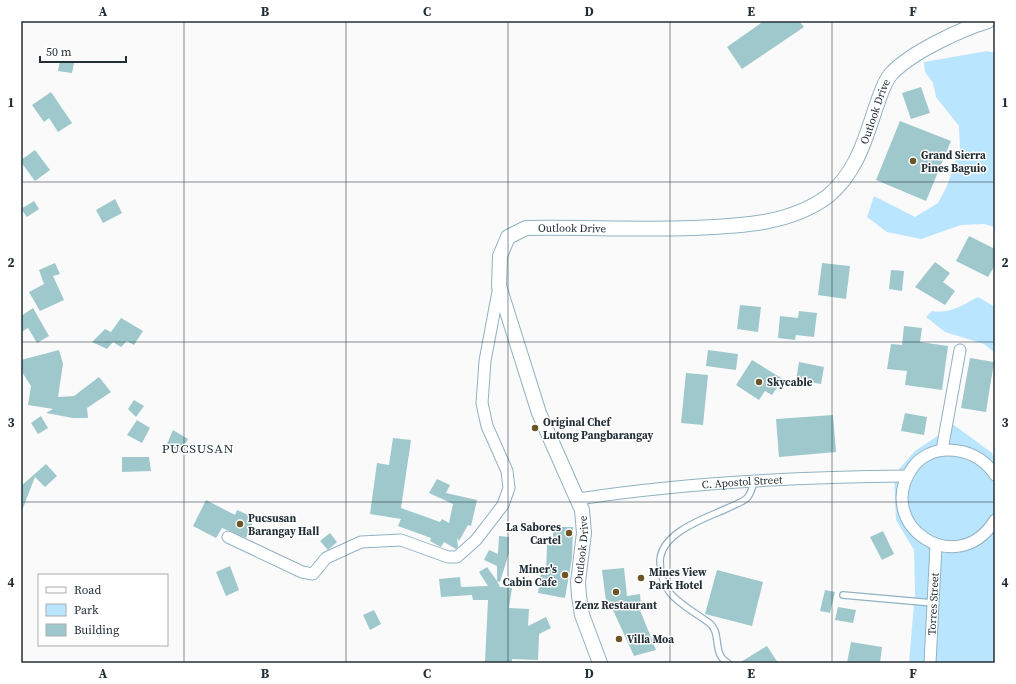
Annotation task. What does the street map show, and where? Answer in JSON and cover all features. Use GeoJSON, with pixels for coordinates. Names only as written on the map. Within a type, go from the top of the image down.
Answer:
{"type":"FeatureCollection","features":[{"type":"Feature","properties":{"kind":"street","name":"Outlook Drive"},"geometry":{"type":"LineString","coordinates":[[600,663],[582,616],[579,596],[578,582],[584,533],[582,510],[539,413],[499,286],[500,256],[508,237],[526,228],[656,229],[727,226],[778,219],[806,208],[826,197],[841,184],[852,168],[890,74],[910,59],[947,38],[971,26],[988,21]]}},
{"type":"Feature","properties":{"kind":"street"},"geometry":{"type":"LineString","coordinates":[[228,537],[302,572],[313,574],[326,558],[361,542],[401,540],[448,557],[457,556],[466,551],[503,505],[509,488],[507,471],[487,426],[482,403],[485,361],[499,286]]}},
{"type":"Feature","properties":{"kind":"street"},"geometry":{"type":"LineString","coordinates":[[942,450],[960,350]]}},
{"type":"Feature","properties":{"kind":"street"},"geometry":{"type":"LineString","coordinates":[[995,476],[992,466],[975,455],[959,450],[942,450],[928,455],[916,464],[907,476],[902,496],[905,517],[918,535],[936,545],[955,548],[973,542],[988,531],[995,520]]}},
{"type":"Feature","properties":{"kind":"street","name":"C. Apostol Street"},"geometry":{"type":"LineString","coordinates":[[578,499],[680,486],[839,477],[907,476]]}},
{"type":"Feature","properties":{"kind":"street","name":"Torres Street"},"geometry":{"type":"LineString","coordinates":[[930,663],[936,545]]}},
{"type":"Feature","properties":{"kind":"lane"},"geometry":{"type":"LineString","coordinates":[[728,663],[724,661],[718,650],[717,636],[714,628],[675,600],[664,585],[660,571],[660,558],[663,548],[674,535],[747,498],[754,481]]}},
{"type":"Feature","properties":{"kind":"lane"},"geometry":{"type":"LineString","coordinates":[[843,595],[933,603]]}},
{"type":"Feature","properties":{"kind":"green space"},"geometry":{"type":"Polygon","coordinates":[[[987,51],[995,53],[995,227],[984,224],[961,225],[921,239],[887,232],[867,217],[874,196],[915,217],[938,203],[947,186],[960,149],[959,126],[936,97],[933,83],[925,72],[924,62],[987,51]]]}},
{"type":"Feature","properties":{"kind":"green space"},"geometry":{"type":"Polygon","coordinates":[[[978,297],[995,307],[995,353],[984,344],[945,332],[926,317],[932,311],[939,312],[951,310],[978,297]]]}},
{"type":"Feature","properties":{"kind":"green space"},"geometry":{"type":"Polygon","coordinates":[[[954,425],[992,453],[995,464],[995,663],[909,663],[915,592],[914,550],[896,520],[894,475],[915,451],[954,425]]]}},
{"type":"Feature","properties":{"kind":"building"},"geometry":{"type":"Polygon","coordinates":[[[764,21],[799,21],[804,27],[742,69],[727,47],[764,21]]]}},
{"type":"Feature","properties":{"kind":"building"},"geometry":{"type":"Polygon","coordinates":[[[60,61],[74,63],[72,73],[58,71],[60,61]]]}},
{"type":"Feature","properties":{"kind":"building"},"geometry":{"type":"Polygon","coordinates":[[[921,87],[930,113],[911,119],[902,93],[921,87]]]}},
{"type":"Feature","properties":{"kind":"building"},"geometry":{"type":"Polygon","coordinates":[[[51,92],[72,123],[58,132],[49,118],[44,122],[32,105],[51,92]]]}},
{"type":"Feature","properties":{"kind":"building","name":"Grand Sierra Pines Baguio"},"geometry":{"type":"Polygon","coordinates":[[[900,121],[951,141],[926,201],[876,180],[900,121]]]}},
{"type":"Feature","properties":{"kind":"building"},"geometry":{"type":"Polygon","coordinates":[[[35,150],[50,170],[35,181],[21,160],[35,150]]]}},
{"type":"Feature","properties":{"kind":"building"},"geometry":{"type":"Polygon","coordinates":[[[115,199],[122,213],[103,223],[96,210],[115,199]]]}},
{"type":"Feature","properties":{"kind":"building"},"geometry":{"type":"Polygon","coordinates":[[[34,201],[39,209],[27,217],[21,209],[34,201]]]}},
{"type":"Feature","properties":{"kind":"building"},"geometry":{"type":"Polygon","coordinates":[[[969,236],[995,249],[995,265],[988,277],[956,261],[969,236]]]}},
{"type":"Feature","properties":{"kind":"building"},"geometry":{"type":"Polygon","coordinates":[[[935,262],[950,273],[943,282],[955,291],[945,305],[915,287],[935,262]]]}},
{"type":"Feature","properties":{"kind":"building"},"geometry":{"type":"Polygon","coordinates":[[[55,263],[60,274],[53,276],[64,300],[40,311],[29,292],[44,284],[39,270],[55,263]]]}},
{"type":"Feature","properties":{"kind":"building"},"geometry":{"type":"Polygon","coordinates":[[[822,263],[850,266],[846,299],[818,295],[822,263]]]}},
{"type":"Feature","properties":{"kind":"building"},"geometry":{"type":"Polygon","coordinates":[[[891,270],[904,271],[902,291],[889,289],[891,270]]]}},
{"type":"Feature","properties":{"kind":"building"},"geometry":{"type":"Polygon","coordinates":[[[740,305],[761,307],[758,332],[737,329],[740,305]]]}},
{"type":"Feature","properties":{"kind":"building"},"geometry":{"type":"Polygon","coordinates":[[[33,308],[49,336],[37,343],[28,328],[21,332],[21,316],[33,308]]]}},
{"type":"Feature","properties":{"kind":"building"},"geometry":{"type":"Polygon","coordinates":[[[799,311],[817,313],[814,337],[796,335],[795,340],[778,338],[780,316],[798,318],[799,311]]]}},
{"type":"Feature","properties":{"kind":"building"},"geometry":{"type":"Polygon","coordinates":[[[121,318],[143,331],[134,345],[127,341],[121,347],[113,342],[107,349],[92,342],[105,329],[111,332],[121,318]]]}},
{"type":"Feature","properties":{"kind":"building"},"geometry":{"type":"Polygon","coordinates":[[[904,326],[922,328],[920,342],[948,346],[942,390],[905,385],[907,371],[887,369],[891,344],[902,345],[904,326]]]}},
{"type":"Feature","properties":{"kind":"building"},"geometry":{"type":"Polygon","coordinates":[[[59,350],[63,364],[58,397],[74,396],[99,377],[111,392],[87,408],[88,418],[73,418],[46,413],[53,409],[28,405],[31,386],[22,372],[21,360],[59,350]]]}},
{"type":"Feature","properties":{"kind":"building"},"geometry":{"type":"Polygon","coordinates":[[[708,350],[738,354],[736,370],[706,366],[708,350]]]}},
{"type":"Feature","properties":{"kind":"building"},"geometry":{"type":"Polygon","coordinates":[[[970,358],[994,362],[986,412],[961,408],[970,358]]]}},
{"type":"Feature","properties":{"kind":"building","name":"Skycable"},"geometry":{"type":"Polygon","coordinates":[[[752,360],[783,379],[772,395],[765,391],[759,400],[736,385],[752,360]]]}},
{"type":"Feature","properties":{"kind":"building"},"geometry":{"type":"Polygon","coordinates":[[[799,362],[824,367],[821,384],[796,380],[799,362]]]}},
{"type":"Feature","properties":{"kind":"building"},"geometry":{"type":"Polygon","coordinates":[[[686,373],[708,375],[703,425],[681,423],[686,373]]]}},
{"type":"Feature","properties":{"kind":"building"},"geometry":{"type":"Polygon","coordinates":[[[134,400],[144,406],[136,417],[128,409],[134,400]]]}},
{"type":"Feature","properties":{"kind":"building"},"geometry":{"type":"Polygon","coordinates":[[[905,413],[927,417],[924,435],[901,431],[905,413]]]}},
{"type":"Feature","properties":{"kind":"building"},"geometry":{"type":"Polygon","coordinates":[[[833,415],[836,452],[779,457],[776,419],[833,415]]]}},
{"type":"Feature","properties":{"kind":"building"},"geometry":{"type":"Polygon","coordinates":[[[41,416],[48,428],[38,434],[31,423],[41,416]]]}},
{"type":"Feature","properties":{"kind":"building"},"geometry":{"type":"Polygon","coordinates":[[[137,420],[150,428],[142,443],[127,435],[137,420]]]}},
{"type":"Feature","properties":{"kind":"building"},"geometry":{"type":"Polygon","coordinates":[[[173,430],[188,439],[181,453],[167,444],[173,430]]]}},
{"type":"Feature","properties":{"kind":"building"},"geometry":{"type":"Polygon","coordinates":[[[393,438],[411,440],[401,508],[440,522],[442,519],[449,523],[453,504],[429,493],[437,479],[450,485],[446,493],[477,500],[471,526],[468,525],[459,541],[457,538],[458,547],[456,549],[444,542],[441,547],[430,541],[431,538],[398,526],[401,519],[370,514],[377,463],[389,465],[393,438]]]}},
{"type":"Feature","properties":{"kind":"building"},"geometry":{"type":"Polygon","coordinates":[[[122,457],[149,457],[151,471],[122,472],[122,457]]]}},
{"type":"Feature","properties":{"kind":"building"},"geometry":{"type":"Polygon","coordinates":[[[46,464],[57,476],[45,487],[35,477],[21,513],[21,486],[46,464]]]}},
{"type":"Feature","properties":{"kind":"building"},"geometry":{"type":"Polygon","coordinates":[[[206,500],[235,515],[237,510],[255,518],[246,538],[222,528],[216,538],[193,526],[206,500]]]}},
{"type":"Feature","properties":{"kind":"building"},"geometry":{"type":"Polygon","coordinates":[[[553,527],[573,527],[572,558],[565,598],[538,593],[541,574],[546,575],[547,544],[553,544],[553,527]]]}},
{"type":"Feature","properties":{"kind":"building"},"geometry":{"type":"Polygon","coordinates":[[[883,531],[894,554],[882,560],[870,537],[883,531]]]}},
{"type":"Feature","properties":{"kind":"building"},"geometry":{"type":"Polygon","coordinates":[[[330,533],[337,542],[328,550],[320,541],[330,533]]]}},
{"type":"Feature","properties":{"kind":"building"},"geometry":{"type":"Polygon","coordinates":[[[499,536],[509,537],[509,553],[500,582],[497,581],[497,566],[484,560],[489,550],[498,554],[499,536]]]}},
{"type":"Feature","properties":{"kind":"building"},"geometry":{"type":"Polygon","coordinates":[[[230,566],[239,590],[226,596],[216,572],[230,566]]]}},
{"type":"Feature","properties":{"kind":"building"},"geometry":{"type":"Polygon","coordinates":[[[487,567],[500,587],[512,588],[509,608],[529,609],[528,626],[546,617],[551,628],[539,634],[538,660],[512,659],[512,663],[485,663],[488,600],[473,600],[472,595],[441,597],[439,579],[460,577],[461,587],[488,586],[479,572],[487,567]]]}},
{"type":"Feature","properties":{"kind":"building"},"geometry":{"type":"Polygon","coordinates":[[[624,568],[627,596],[640,594],[641,605],[638,605],[656,650],[634,656],[612,608],[607,609],[602,570],[624,568]]]}},
{"type":"Feature","properties":{"kind":"building"},"geometry":{"type":"Polygon","coordinates":[[[717,570],[763,582],[752,626],[705,614],[717,570]]]}},
{"type":"Feature","properties":{"kind":"building"},"geometry":{"type":"Polygon","coordinates":[[[825,590],[835,592],[830,613],[820,611],[825,590]]]}},
{"type":"Feature","properties":{"kind":"building"},"geometry":{"type":"Polygon","coordinates":[[[838,607],[856,610],[853,623],[835,620],[838,607]]]}},
{"type":"Feature","properties":{"kind":"building"},"geometry":{"type":"Polygon","coordinates":[[[374,610],[381,624],[370,630],[363,615],[374,610]]]}},
{"type":"Feature","properties":{"kind":"building"},"geometry":{"type":"Polygon","coordinates":[[[851,642],[882,647],[880,663],[847,663],[851,642]]]}},
{"type":"Feature","properties":{"kind":"building"},"geometry":{"type":"Polygon","coordinates":[[[767,646],[778,663],[739,663],[767,646]]]}},
{"type":"Feature","properties":{"kind":"place","name":"Grand Sierra Pines Baguio"},"geometry":{"type":"Point","coordinates":[913,161]}},
{"type":"Feature","properties":{"kind":"place","name":"Skycable"},"geometry":{"type":"Point","coordinates":[759,382]}},
{"type":"Feature","properties":{"kind":"place","name":"Original Chef Lutong Pangbarangay"},"geometry":{"type":"Point","coordinates":[535,428]}},
{"type":"Feature","properties":{"kind":"place","name":"Pucsusan Barangay Hall"},"geometry":{"type":"Point","coordinates":[240,524]}},
{"type":"Feature","properties":{"kind":"place","name":"La Sabores Cartel"},"geometry":{"type":"Point","coordinates":[569,533]}},
{"type":"Feature","properties":{"kind":"place","name":"Miner's Cabin Cafe"},"geometry":{"type":"Point","coordinates":[565,575]}},
{"type":"Feature","properties":{"kind":"place","name":"Mines View Park Hotel"},"geometry":{"type":"Point","coordinates":[641,578]}},
{"type":"Feature","properties":{"kind":"place","name":"Zenz Restaurant"},"geometry":{"type":"Point","coordinates":[616,592]}},
{"type":"Feature","properties":{"kind":"place","name":"Villa Moa"},"geometry":{"type":"Point","coordinates":[619,639]}},
{"type":"Feature","properties":{"kind":"district","name":"PUCSUSAN"},"geometry":{"type":"Point","coordinates":[198,448]}}]}
